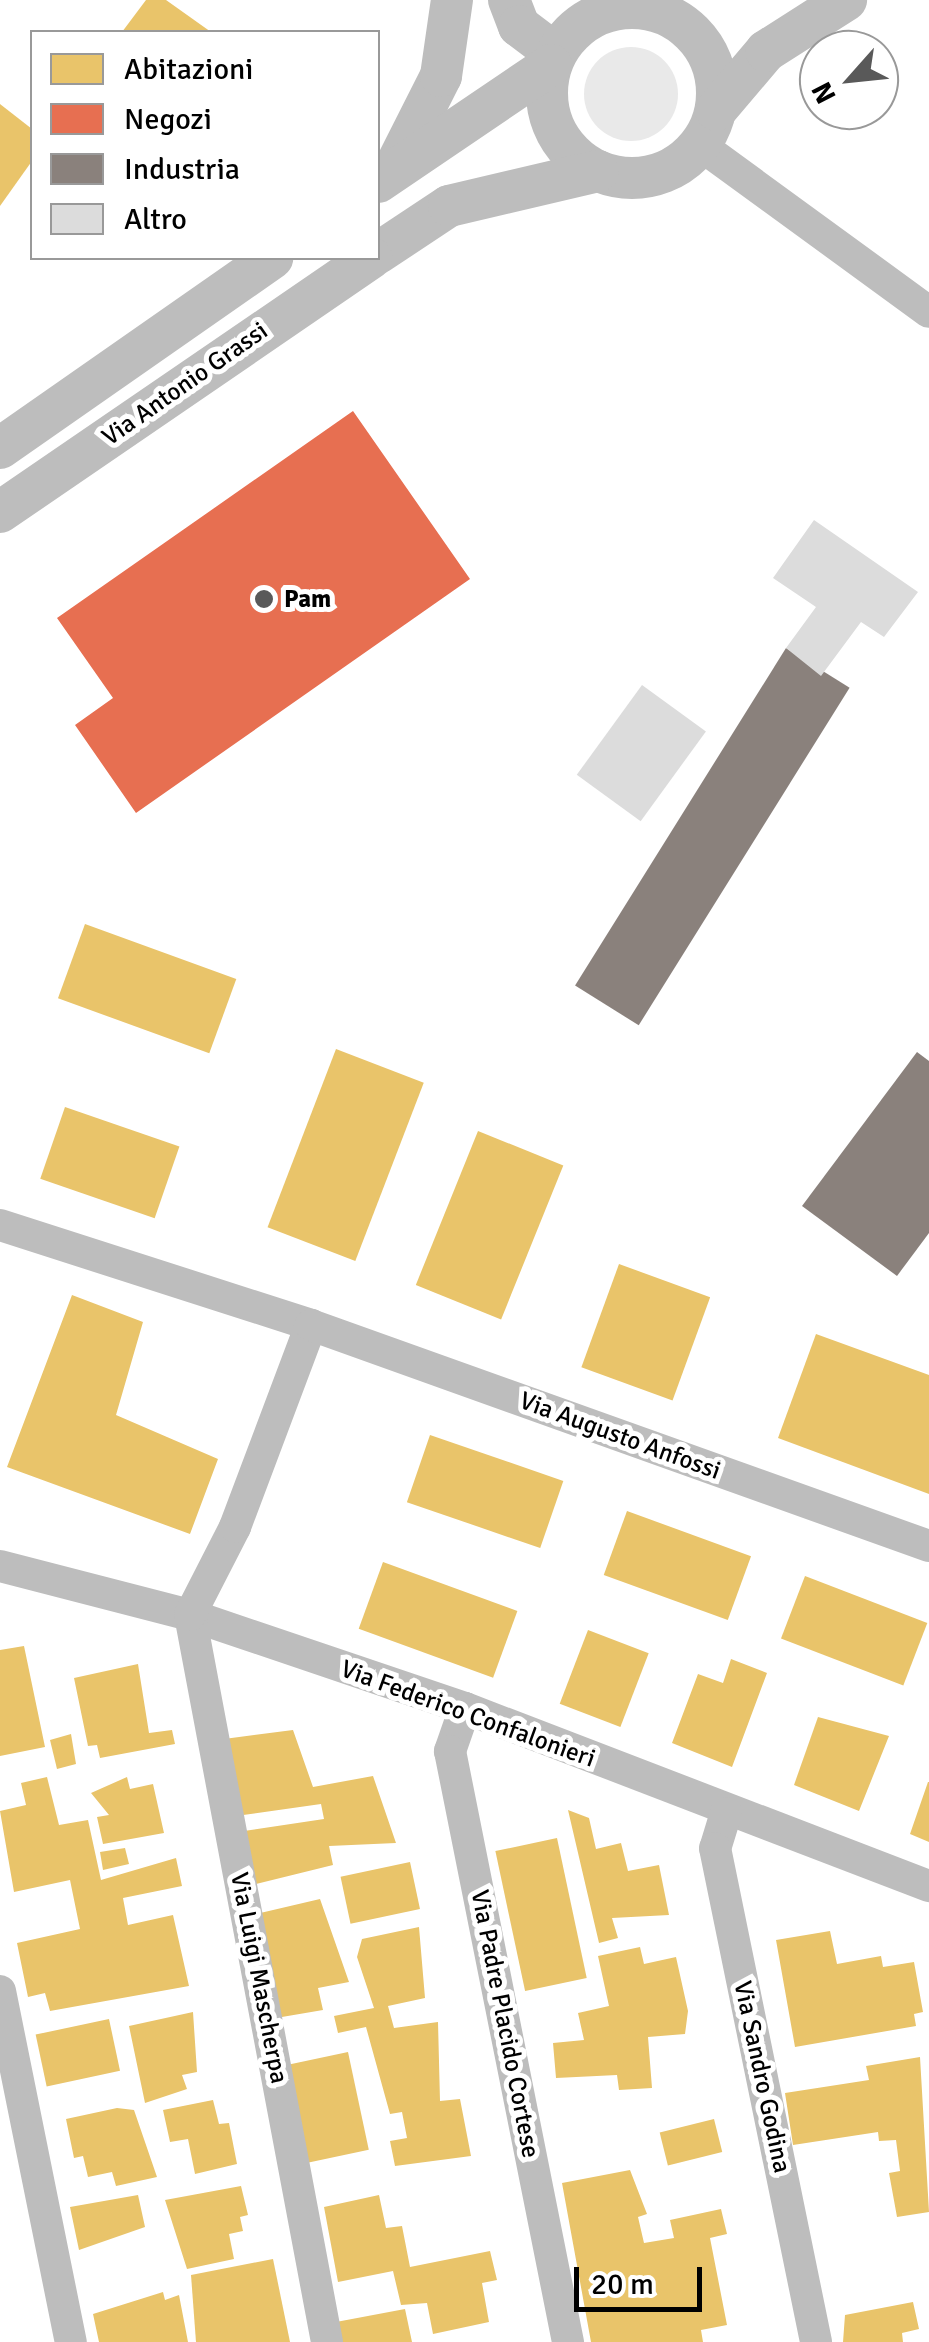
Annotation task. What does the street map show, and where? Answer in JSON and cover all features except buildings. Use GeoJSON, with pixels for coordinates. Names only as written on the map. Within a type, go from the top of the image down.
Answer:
{"type":"FeatureCollection","features":[{"type":"Feature","properties":{"kind":"street"},"geometry":{"type":"LineString","coordinates":[[385,177],[440,76],[452,0]]}},
{"type":"Feature","properties":{"kind":"street"},"geometry":{"type":"LineString","coordinates":[[508,0],[519,26],[554,59],[554,127],[598,171]]}},
{"type":"Feature","properties":{"kind":"street"},"geometry":{"type":"LineString","coordinates":[[385,177],[554,59],[588,6],[656,11],[698,0]]}},
{"type":"Feature","properties":{"kind":"street"},"geometry":{"type":"LineString","coordinates":[[380,252],[449,206],[598,171],[645,177],[708,128],[766,51],[846,0]]}},
{"type":"Feature","properties":{"kind":"street"},"geometry":{"type":"LineString","coordinates":[[656,11],[706,49],[708,128],[929,312]]}},
{"type":"Feature","properties":{"kind":"street"},"geometry":{"type":"LineString","coordinates":[[0,448],[269,260]]}},
{"type":"Feature","properties":{"kind":"street","name":"Via Antonio Grassi"},"geometry":{"type":"LineString","coordinates":[[0,512],[368,260]]}},
{"type":"Feature","properties":{"kind":"street","name":"Via Augusto Anfossi"},"geometry":{"type":"LineString","coordinates":[[0,1224],[311,1326],[929,1546]]}},
{"type":"Feature","properties":{"kind":"street"},"geometry":{"type":"LineString","coordinates":[[190,1615],[236,1527],[311,1326]]}},
{"type":"Feature","properties":{"kind":"street","name":"Via Federico Confalonieri"},"geometry":{"type":"LineString","coordinates":[[0,1566],[190,1615],[465,1708],[726,1813],[929,1886]]}},
{"type":"Feature","properties":{"kind":"street","name":"Via Luigi Mascherpa"},"geometry":{"type":"LineString","coordinates":[[190,1615],[328,2342]]}},
{"type":"Feature","properties":{"kind":"street","name":"Via Padre Placido Cortese"},"geometry":{"type":"LineString","coordinates":[[465,1708],[450,1752],[568,2342]]}},
{"type":"Feature","properties":{"kind":"street","name":"Via Sandro Godina"},"geometry":{"type":"LineString","coordinates":[[726,1813],[715,1848],[816,2342]]}},
{"type":"Feature","properties":{"kind":"street"},"geometry":{"type":"LineString","coordinates":[[0,1991],[71,2342]]}},
{"type":"Feature","properties":{"kind":"shaded area"},"geometry":{"type":"Polygon","coordinates":[[[622,47],[640,47],[665,60],[675,76],[675,112],[665,128],[640,141],[622,141],[597,128],[584,103],[584,85],[597,60],[622,47]]]}},
{"type":"Feature","properties":{"kind":"place","name":"Pam"},"geometry":{"type":"Point","coordinates":[264,599]}}]}
